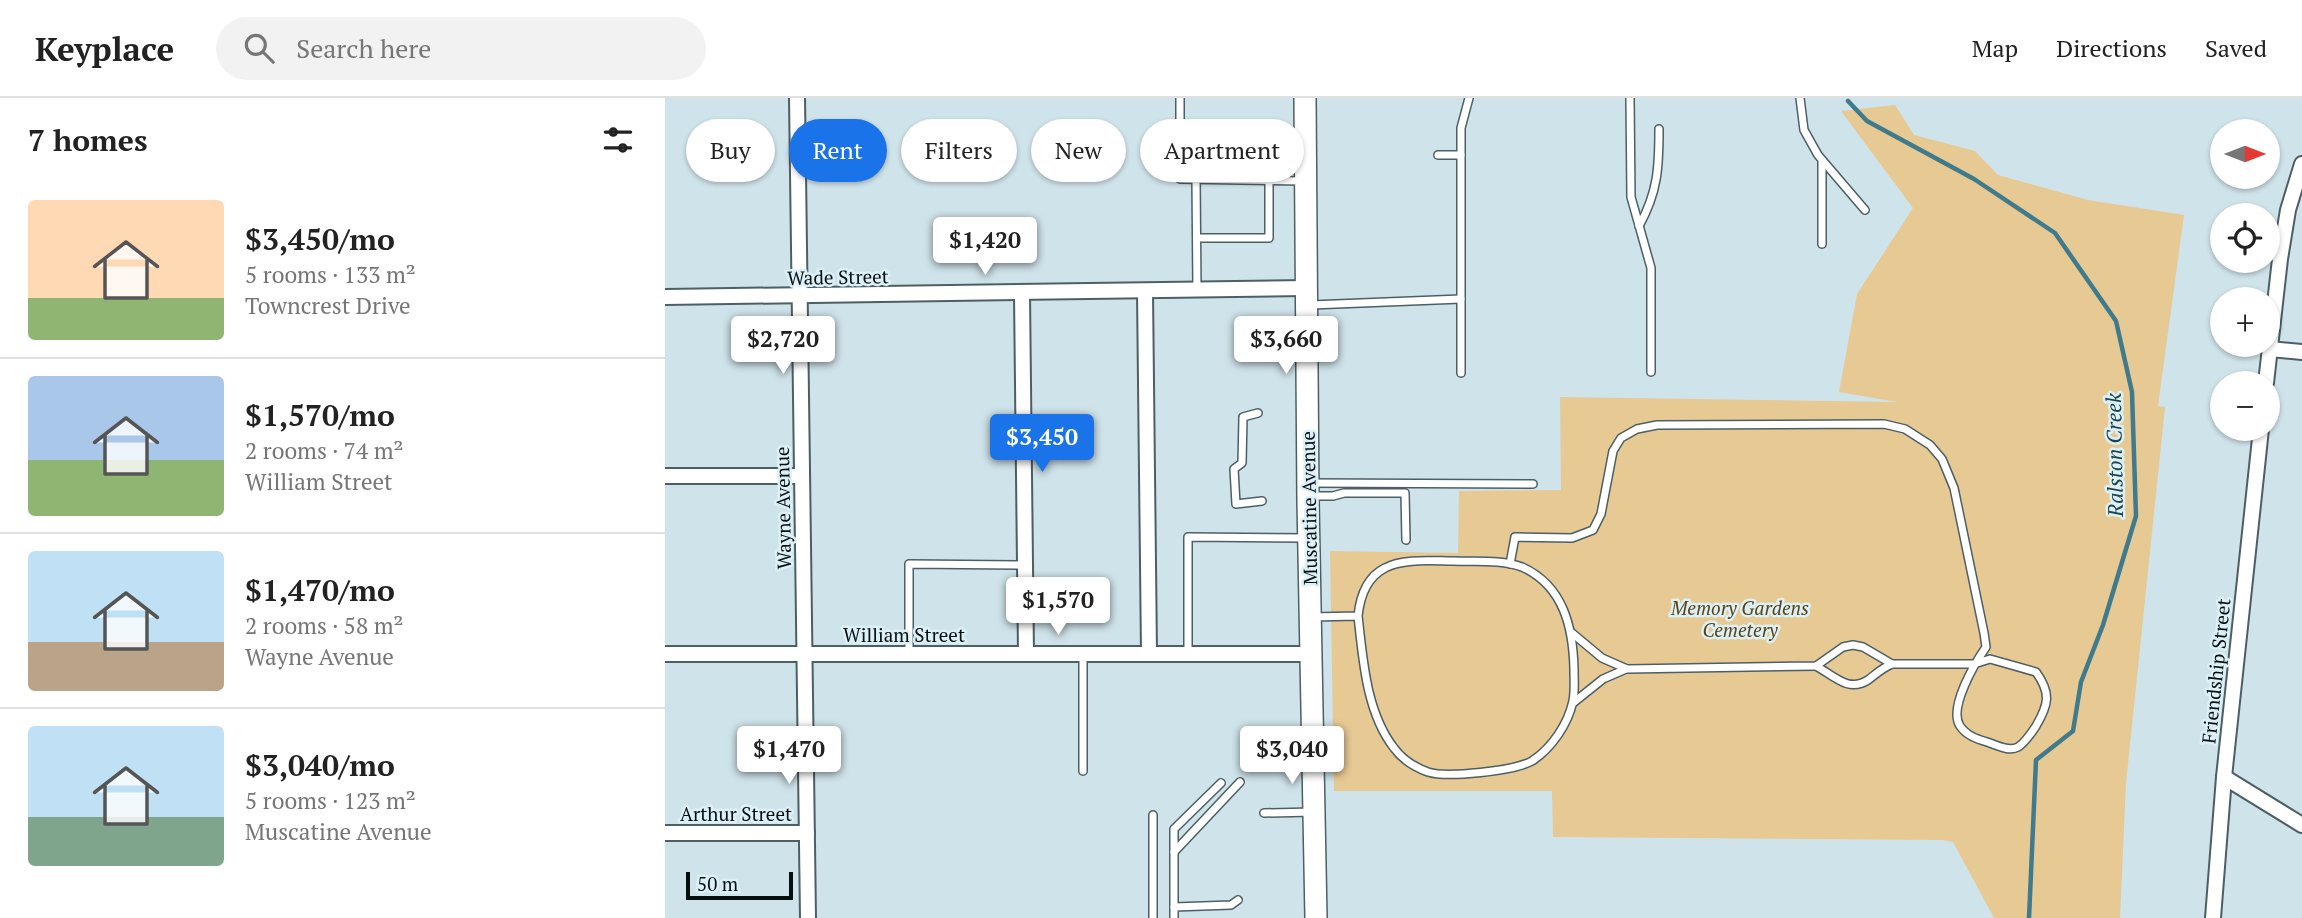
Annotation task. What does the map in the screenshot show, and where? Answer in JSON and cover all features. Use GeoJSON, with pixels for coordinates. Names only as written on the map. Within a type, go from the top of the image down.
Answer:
{"type":"FeatureCollection","features":[{"type":"Feature","properties":{"kind":"main road","name":"Muscatine Avenue"},"geometry":{"type":"LineString","coordinates":[[1305,98],[1316,918]]}},
{"type":"Feature","properties":{"kind":"street","name":"Wayne Avenue"},"geometry":{"type":"LineString","coordinates":[[797,98],[809,918]]}},
{"type":"Feature","properties":{"kind":"street"},"geometry":{"type":"LineString","coordinates":[[2277,287],[2288,210],[2302,164]]}},
{"type":"Feature","properties":{"kind":"street","name":"Wade Street"},"geometry":{"type":"LineString","coordinates":[[665,297],[1198,291],[1306,297]]}},
{"type":"Feature","properties":{"kind":"street"},"geometry":{"type":"LineString","coordinates":[[1145,292],[1149,654]]}},
{"type":"Feature","properties":{"kind":"street"},"geometry":{"type":"LineString","coordinates":[[1022,293],[1026,654]]}},
{"type":"Feature","properties":{"kind":"street"},"geometry":{"type":"LineString","coordinates":[[2280,350],[2302,352]]}},
{"type":"Feature","properties":{"kind":"street","name":"Friendship Street"},"geometry":{"type":"LineString","coordinates":[[2213,918],[2224,777],[2260,441]]}},
{"type":"Feature","properties":{"kind":"street"},"geometry":{"type":"LineString","coordinates":[[665,476],[802,476]]}},
{"type":"Feature","properties":{"kind":"street","name":"William Street"},"geometry":{"type":"LineString","coordinates":[[665,654],[1311,654]]}},
{"type":"Feature","properties":{"kind":"street"},"geometry":{"type":"LineString","coordinates":[[2224,777],[2302,825]]}},
{"type":"Feature","properties":{"kind":"street","name":"Arthur Street"},"geometry":{"type":"LineString","coordinates":[[665,833],[807,833]]}},
{"type":"Feature","properties":{"kind":"lane"},"geometry":{"type":"LineString","coordinates":[[1179,98],[1179,119]]}},
{"type":"Feature","properties":{"kind":"lane"},"geometry":{"type":"LineString","coordinates":[[1461,373],[1461,128],[1469,98]]}},
{"type":"Feature","properties":{"kind":"lane"},"geometry":{"type":"LineString","coordinates":[[1630,98],[1631,197],[1651,268],[1651,372]]}},
{"type":"Feature","properties":{"kind":"lane"},"geometry":{"type":"LineString","coordinates":[[1800,98],[1804,130],[1822,160],[1865,209]]}},
{"type":"Feature","properties":{"kind":"lane"},"geometry":{"type":"LineString","coordinates":[[1639,226],[1651,204],[1656,184],[1659,129]]}},
{"type":"Feature","properties":{"kind":"lane"},"geometry":{"type":"LineString","coordinates":[[1438,155],[1461,155]]}},
{"type":"Feature","properties":{"kind":"lane"},"geometry":{"type":"LineString","coordinates":[[1822,160],[1822,244]]}},
{"type":"Feature","properties":{"kind":"lane"},"geometry":{"type":"LineString","coordinates":[[1196,182],[1198,291]]}},
{"type":"Feature","properties":{"kind":"lane"},"geometry":{"type":"LineString","coordinates":[[1196,238],[1269,238],[1269,182]]}},
{"type":"Feature","properties":{"kind":"lane"},"geometry":{"type":"LineString","coordinates":[[1306,297],[1461,299]]}},
{"type":"Feature","properties":{"kind":"lane"},"geometry":{"type":"LineString","coordinates":[[1258,413],[1243,416],[1242,463],[1234,469],[1236,504],[1262,501]]}},
{"type":"Feature","properties":{"kind":"lane"},"geometry":{"type":"LineString","coordinates":[[1510,564],[1515,537],[1573,538],[1593,530],[1601,513],[1613,451],[1621,438],[1637,429],[1657,425],[1857,424],[1884,424],[1905,429],[1930,445],[1942,459],[1954,488],[1986,648],[1974,664],[1957,707],[1958,725],[1969,737],[2007,749],[2018,747],[2032,732],[2046,709],[2044,684],[2036,672],[1990,659],[1974,664],[1892,664],[1863,647],[1853,645],[1843,647],[1816,666]]}},
{"type":"Feature","properties":{"kind":"lane"},"geometry":{"type":"LineString","coordinates":[[1309,490],[1533,484]]}},
{"type":"Feature","properties":{"kind":"lane"},"geometry":{"type":"LineString","coordinates":[[1309,490],[1333,496],[1344,493],[1405,493],[1406,540]]}},
{"type":"Feature","properties":{"kind":"lane"},"geometry":{"type":"LineString","coordinates":[[1188,654],[1188,537],[1309,537]]}},
{"type":"Feature","properties":{"kind":"lane"},"geometry":{"type":"LineString","coordinates":[[1436,561],[1510,564],[1522,568],[1534,575],[1555,595],[1568,616],[1573,633],[1573,703],[1560,732],[1547,749],[1532,761],[1505,770],[1440,774],[1409,764],[1393,748],[1374,710],[1358,616],[1363,593],[1371,578],[1386,567],[1436,561]]}},
{"type":"Feature","properties":{"kind":"lane"},"geometry":{"type":"LineString","coordinates":[[909,654],[909,564],[1025,565]]}},
{"type":"Feature","properties":{"kind":"lane"},"geometry":{"type":"LineString","coordinates":[[1311,617],[1358,616]]}},
{"type":"Feature","properties":{"kind":"lane"},"geometry":{"type":"LineString","coordinates":[[1573,633],[1602,658],[1627,669]]}},
{"type":"Feature","properties":{"kind":"lane"},"geometry":{"type":"LineString","coordinates":[[1083,654],[1083,771]]}},
{"type":"Feature","properties":{"kind":"lane"},"geometry":{"type":"LineString","coordinates":[[1573,703],[1603,679],[1627,669],[1816,666],[1836,679],[1854,685],[1867,681],[1892,664]]}},
{"type":"Feature","properties":{"kind":"lane"},"geometry":{"type":"LineString","coordinates":[[1174,852],[1240,782]]}},
{"type":"Feature","properties":{"kind":"lane"},"geometry":{"type":"LineString","coordinates":[[1174,918],[1174,830],[1221,783]]}},
{"type":"Feature","properties":{"kind":"lane"},"geometry":{"type":"LineString","coordinates":[[1263,813],[1313,812]]}},
{"type":"Feature","properties":{"kind":"lane"},"geometry":{"type":"LineString","coordinates":[[1153,815],[1153,918]]}},
{"type":"Feature","properties":{"kind":"lane"},"geometry":{"type":"LineString","coordinates":[[1174,907],[1231,905],[1237,900]]}},
{"type":"Feature","properties":{"kind":"green space","name":"Memory Gardens Cemetery"},"geometry":{"type":"Polygon","coordinates":[[[1895,105],[1914,135],[1975,151],[1998,175],[2088,200],[2184,215],[2158,406],[2165,407],[2126,783],[2120,918],[1994,918],[1953,842],[1942,840],[1553,837],[1552,791],[1334,791],[1330,551],[1458,553],[1459,491],[1561,490],[1560,397],[1897,402],[1839,392],[1857,294],[1913,208],[1841,111],[1895,105]]]}},
{"type":"Feature","properties":{"kind":"waterway","name":"Ralston Creek"},"geometry":{"type":"LineString","coordinates":[[1848,101],[1867,121],[1974,179],[2055,233],[2116,321],[2132,392],[2136,516],[2103,625],[2081,682],[2073,731],[2036,760],[2029,918]]}}]}
